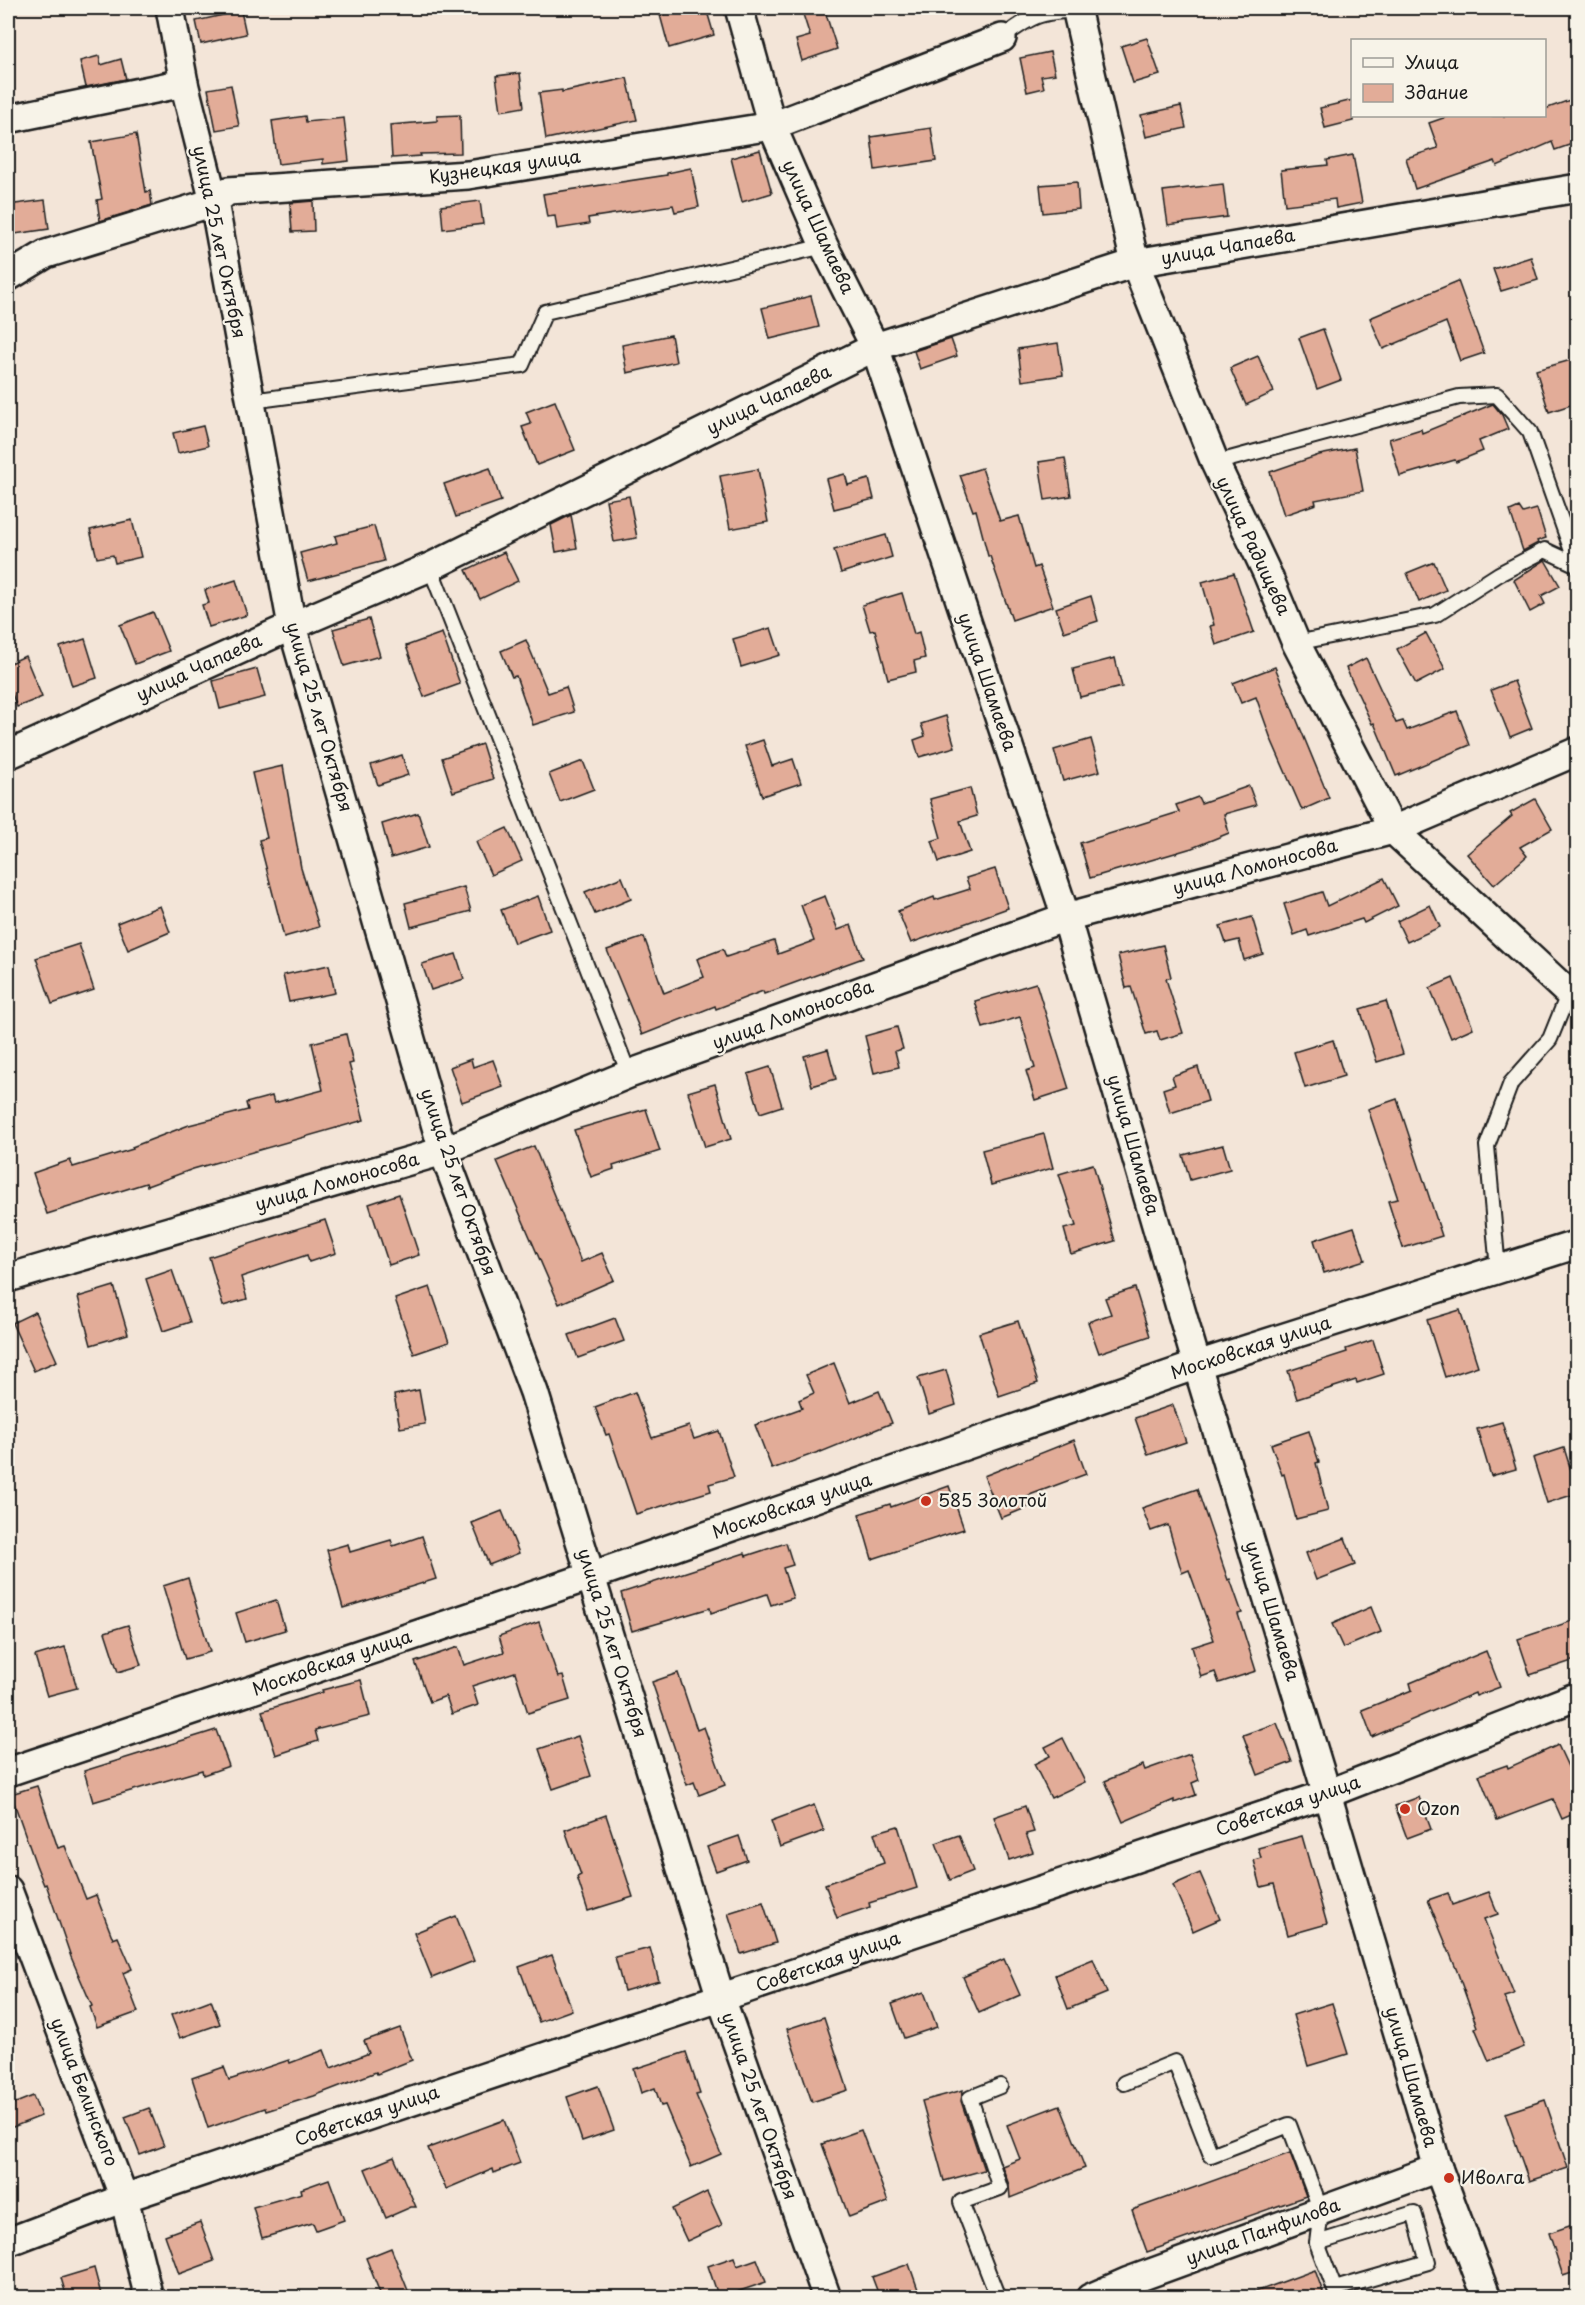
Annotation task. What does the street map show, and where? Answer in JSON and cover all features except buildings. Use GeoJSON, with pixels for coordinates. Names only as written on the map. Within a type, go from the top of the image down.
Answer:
{"type":"FeatureCollection","features":[{"type":"Feature","properties":{"kind":"street","name":"улица 25 лет Октября"},"geometry":{"type":"LineString","coordinates":[[170,8],[184,83],[214,202],[292,626],[443,1150],[534,1392],[721,1998],[827,2298]]}},
{"type":"Feature","properties":{"kind":"street","name":"улица Шамаева"},"geometry":{"type":"LineString","coordinates":[[739,8],[772,126],[825,246],[875,347],[1066,917],[1197,1365],[1438,2168],[1487,2298]]}},
{"type":"Feature","properties":{"kind":"street","name":"улица Радищева"},"geometry":{"type":"LineString","coordinates":[[1077,9],[1135,263],[1215,463],[1267,573],[1296,643],[1394,830],[1573,997]]}},
{"type":"Feature","properties":{"kind":"street","name":"Кузнецкая улица"},"geometry":{"type":"LineString","coordinates":[[8,277],[46,254],[214,202],[228,191],[468,175],[772,126],[1002,38]]}},
{"type":"Feature","properties":{"kind":"street"},"geometry":{"type":"LineString","coordinates":[[8,119],[184,83]]}},
{"type":"Feature","properties":{"kind":"street","name":"улица Чапаева"},"geometry":{"type":"LineString","coordinates":[[8,755],[292,626],[430,567],[875,347],[1135,263],[1578,188]]}},
{"type":"Feature","properties":{"kind":"street","name":"улица Ломоносова"},"geometry":{"type":"LineString","coordinates":[[8,1278],[443,1150],[629,1074],[1066,917],[1394,830],[1578,751]]}},
{"type":"Feature","properties":{"kind":"street","name":"Московская улица"},"geometry":{"type":"LineString","coordinates":[[8,1772],[591,1576],[1197,1365],[1578,1244]]}},
{"type":"Feature","properties":{"kind":"street","name":"Советская улица"},"geometry":{"type":"LineString","coordinates":[[8,2242],[124,2198],[1327,1794],[1578,1696]]}},
{"type":"Feature","properties":{"kind":"street","name":"улица Белинского"},"geometry":{"type":"LineString","coordinates":[[8,1890],[124,2198],[150,2298]]}},
{"type":"Feature","properties":{"kind":"street","name":"улица Панфилова"},"geometry":{"type":"LineString","coordinates":[[1090,2298],[1132,2289],[1321,2211],[1438,2168]]}},
{"type":"Feature","properties":{"kind":"lane"},"geometry":{"type":"LineString","coordinates":[[1019,8],[1046,12]]}},
{"type":"Feature","properties":{"kind":"lane"},"geometry":{"type":"LineString","coordinates":[[1002,38],[1026,19],[1046,12],[1077,9]]}},
{"type":"Feature","properties":{"kind":"lane"},"geometry":{"type":"LineString","coordinates":[[251,401],[522,365],[545,312],[825,246]]}},
{"type":"Feature","properties":{"kind":"lane"},"geometry":{"type":"LineString","coordinates":[[1215,463],[1459,398],[1497,395],[1530,432],[1576,566]]}},
{"type":"Feature","properties":{"kind":"lane"},"geometry":{"type":"LineString","coordinates":[[1296,643],[1435,615],[1498,574],[1545,550],[1576,566]]}},
{"type":"Feature","properties":{"kind":"lane"},"geometry":{"type":"LineString","coordinates":[[430,567],[629,1074]]}},
{"type":"Feature","properties":{"kind":"lane"},"geometry":{"type":"LineString","coordinates":[[1498,1270],[1487,1146],[1510,1083],[1550,1039],[1573,997]]}},
{"type":"Feature","properties":{"kind":"lane"},"geometry":{"type":"LineString","coordinates":[[1124,2083],[1175,2062],[1211,2155],[1290,2125],[1321,2211],[1317,2243],[1337,2293],[1428,2262],[1414,2212],[1317,2243]]}},
{"type":"Feature","properties":{"kind":"lane"},"geometry":{"type":"LineString","coordinates":[[998,2298],[961,2202],[1000,2188],[970,2098],[1000,2086]]}},
{"type":"Feature","properties":{"kind":"place","name":"585 Золотой"},"geometry":{"type":"Point","coordinates":[926,1501]}},
{"type":"Feature","properties":{"kind":"place","name":"Ozon"},"geometry":{"type":"Point","coordinates":[1405,1809]}},
{"type":"Feature","properties":{"kind":"place","name":"Иволга"},"geometry":{"type":"Point","coordinates":[1449,2178]}}]}
